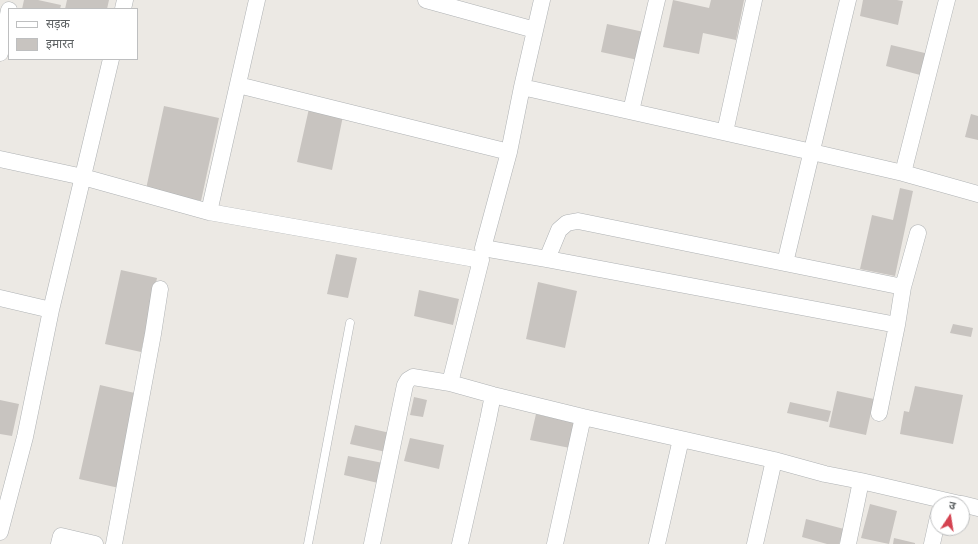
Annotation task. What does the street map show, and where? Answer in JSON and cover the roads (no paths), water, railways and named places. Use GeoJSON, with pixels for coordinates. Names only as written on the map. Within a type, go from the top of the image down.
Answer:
{"type":"FeatureCollection","features":[{"type":"Feature","properties":{"kind":"street"},"geometry":{"type":"LineString","coordinates":[[209,212],[257,0]]}},
{"type":"Feature","properties":{"kind":"street"},"geometry":{"type":"LineString","coordinates":[[426,0],[535,30]]}},
{"type":"Feature","properties":{"kind":"street"},"geometry":{"type":"LineString","coordinates":[[450,383],[509,152],[542,0]]}},
{"type":"Feature","properties":{"kind":"street"},"geometry":{"type":"LineString","coordinates":[[631,111],[657,0]]}},
{"type":"Feature","properties":{"kind":"street"},"geometry":{"type":"LineString","coordinates":[[724,132],[754,0]]}},
{"type":"Feature","properties":{"kind":"street"},"geometry":{"type":"LineString","coordinates":[[785,264],[848,0]]}},
{"type":"Feature","properties":{"kind":"street"},"geometry":{"type":"LineString","coordinates":[[903,173],[947,0]]}},
{"type":"Feature","properties":{"kind":"street"},"geometry":{"type":"LineString","coordinates":[[0,53],[8,14]]}},
{"type":"Feature","properties":{"kind":"street"},"geometry":{"type":"LineString","coordinates":[[0,532],[25,437],[52,310],[111,60]]}},
{"type":"Feature","properties":{"kind":"street"},"geometry":{"type":"LineString","coordinates":[[238,85],[509,152]]}},
{"type":"Feature","properties":{"kind":"street"},"geometry":{"type":"LineString","coordinates":[[522,87],[903,173],[978,194]]}},
{"type":"Feature","properties":{"kind":"street"},"geometry":{"type":"LineString","coordinates":[[0,159],[83,177],[209,212],[482,254],[547,259],[897,325]]}},
{"type":"Feature","properties":{"kind":"street"},"geometry":{"type":"LineString","coordinates":[[547,259],[559,230],[567,223],[578,221],[903,287]]}},
{"type":"Feature","properties":{"kind":"street"},"geometry":{"type":"LineString","coordinates":[[879,413],[897,325],[903,287],[918,233]]}},
{"type":"Feature","properties":{"kind":"street"},"geometry":{"type":"LineString","coordinates":[[114,544],[160,289]]}},
{"type":"Feature","properties":{"kind":"street"},"geometry":{"type":"LineString","coordinates":[[0,298],[52,310]]}},
{"type":"Feature","properties":{"kind":"street"},"geometry":{"type":"LineString","coordinates":[[372,544],[405,385],[408,380],[413,377],[450,383],[583,417],[774,460],[930,499]]}},
{"type":"Feature","properties":{"kind":"street"},"geometry":{"type":"LineString","coordinates":[[460,544],[493,395]]}},
{"type":"Feature","properties":{"kind":"street"},"geometry":{"type":"LineString","coordinates":[[555,544],[583,417]]}},
{"type":"Feature","properties":{"kind":"street"},"geometry":{"type":"LineString","coordinates":[[657,544],[681,439]]}},
{"type":"Feature","properties":{"kind":"street"},"geometry":{"type":"LineString","coordinates":[[755,544],[774,460]]}},
{"type":"Feature","properties":{"kind":"street"},"geometry":{"type":"LineString","coordinates":[[848,544],[861,481]]}},
{"type":"Feature","properties":{"kind":"street"},"geometry":{"type":"LineString","coordinates":[[59,544],[61,536],[95,544]]}},
{"type":"Feature","properties":{"kind":"lane"},"geometry":{"type":"LineString","coordinates":[[308,544],[350,323]]}}]}
